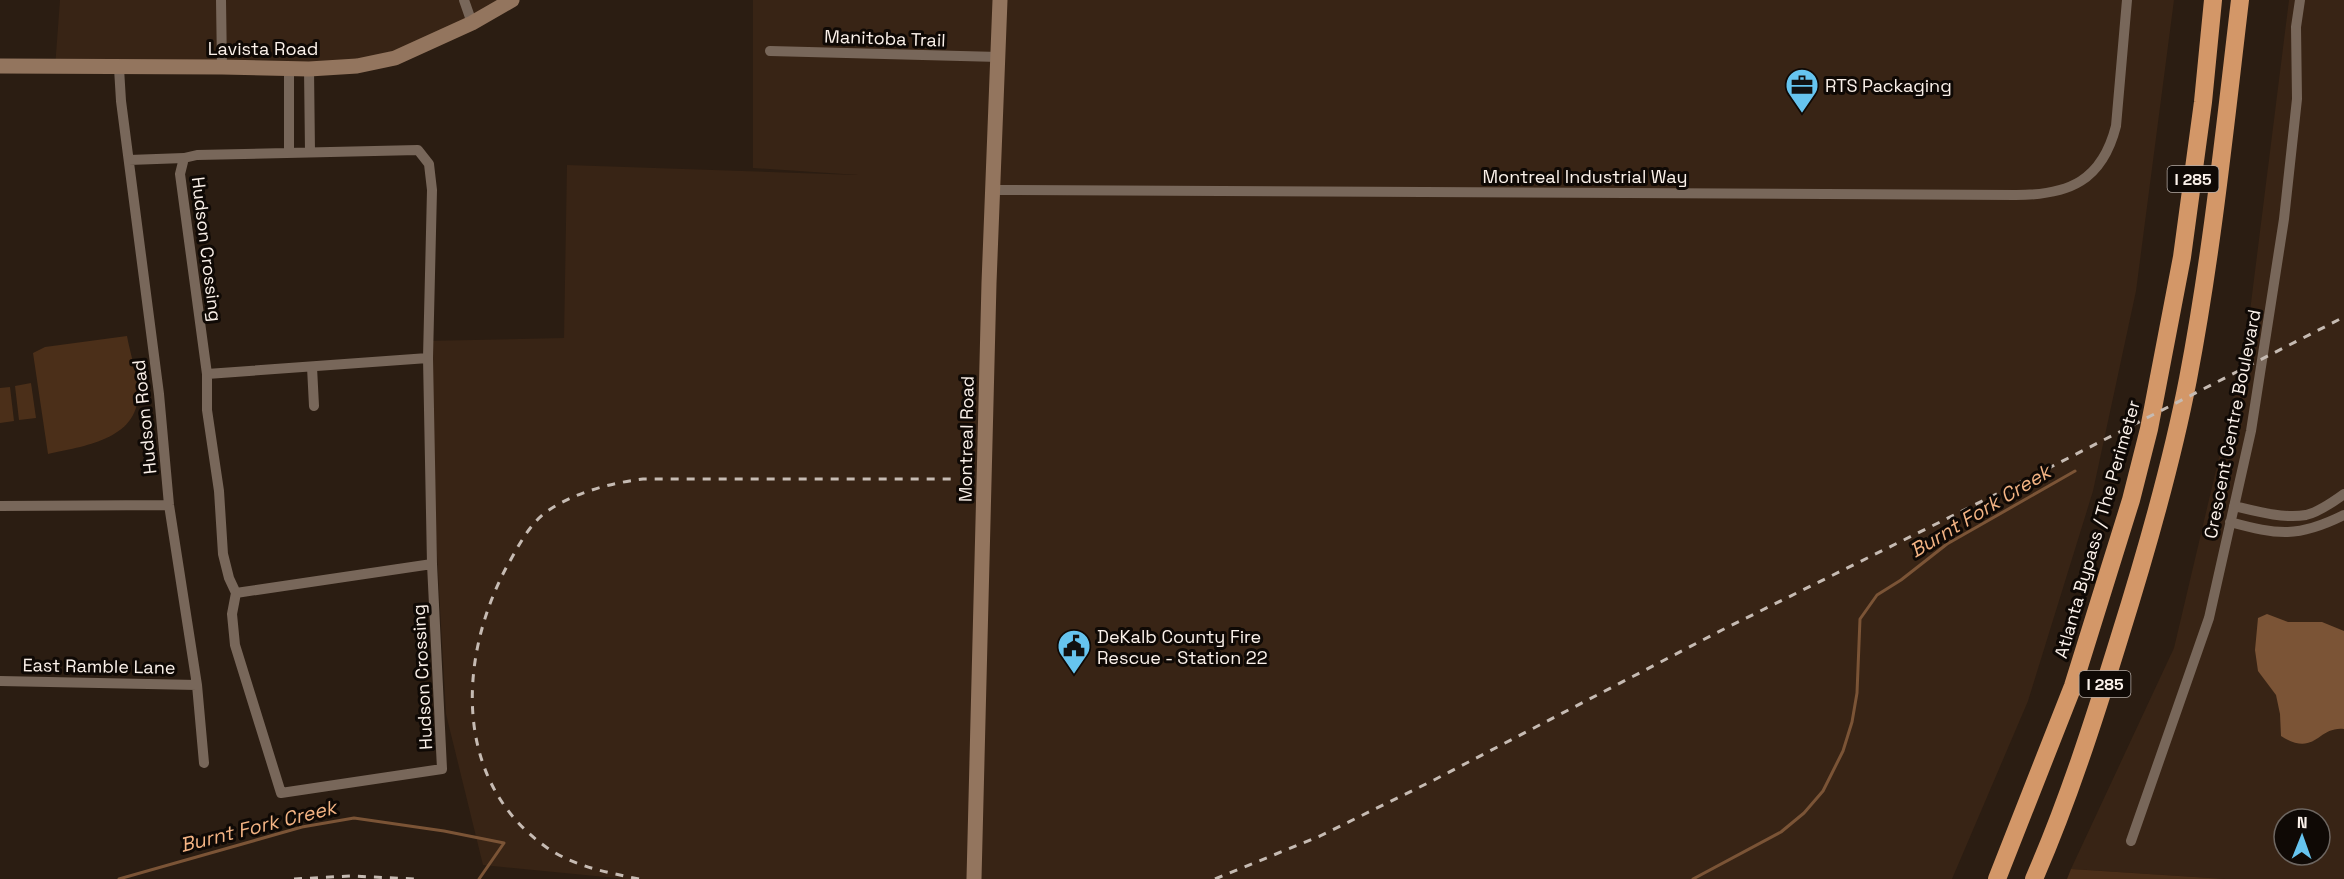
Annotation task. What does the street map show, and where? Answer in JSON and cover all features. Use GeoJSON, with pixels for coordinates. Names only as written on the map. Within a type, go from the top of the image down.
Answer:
{"type":"FeatureCollection","features":[{"type":"Feature","properties":{"kind":"highway","name":"Atlanta Bypass / The Perimeter"},"geometry":{"type":"LineString","coordinates":[[1997,879],[2073,686],[2131,500],[2149,429],[2182,257],[2203,102],[2213,0]]}},
{"type":"Feature","properties":{"kind":"highway","name":"I 285"},"geometry":{"type":"LineString","coordinates":[[2034,879],[2060,819],[2097,711],[2146,553],[2164,485],[2204,288],[2240,0]]}},
{"type":"Feature","properties":{"kind":"street"},"geometry":{"type":"LineString","coordinates":[[221,0],[222,67]]}},
{"type":"Feature","properties":{"kind":"street"},"geometry":{"type":"LineString","coordinates":[[464,0],[472,23]]}},
{"type":"Feature","properties":{"kind":"street","name":"Lavista Road"},"geometry":{"type":"LineString","coordinates":[[0,66],[309,69],[357,66],[395,58],[472,23],[512,0]]}},
{"type":"Feature","properties":{"kind":"street","name":"Montreal Road"},"geometry":{"type":"LineString","coordinates":[[974,879],[989,283],[1000,0]]}},
{"type":"Feature","properties":{"kind":"street","name":"Montreal Industrial Way"},"geometry":{"type":"LineString","coordinates":[[994,190],[2036,195],[2060,192],[2082,180],[2101,163],[2113,138],[2127,0]]}},
{"type":"Feature","properties":{"kind":"street","name":"Crescent Centre Boulevard"},"geometry":{"type":"LineString","coordinates":[[2131,841],[2209,618],[2251,431],[2284,219],[2297,99],[2296,27],[2300,0]]}},
{"type":"Feature","properties":{"kind":"street","name":"Manitoba Trail"},"geometry":{"type":"LineString","coordinates":[[770,51],[999,57]]}},
{"type":"Feature","properties":{"kind":"street","name":"Hudson Road"},"geometry":{"type":"LineString","coordinates":[[119,68],[159,394],[169,505],[197,685],[204,763]]}},
{"type":"Feature","properties":{"kind":"street"},"geometry":{"type":"LineString","coordinates":[[289,69],[289,153]]}},
{"type":"Feature","properties":{"kind":"street"},"geometry":{"type":"LineString","coordinates":[[309,69],[310,152]]}},
{"type":"Feature","properties":{"kind":"street","name":"Hudson Crossing"},"geometry":{"type":"LineString","coordinates":[[129,160],[184,158],[197,155],[418,150],[429,164],[432,190],[428,358],[432,564],[442,769],[281,792],[235,645],[232,614],[236,593],[229,578],[223,554],[219,491],[207,410],[207,374],[180,174],[184,158]]}},
{"type":"Feature","properties":{"kind":"street"},"geometry":{"type":"LineString","coordinates":[[207,374],[428,358]]}},
{"type":"Feature","properties":{"kind":"street"},"geometry":{"type":"LineString","coordinates":[[312,367],[314,406]]}},
{"type":"Feature","properties":{"kind":"street"},"geometry":{"type":"LineString","coordinates":[[2234,506],[2273,514],[2306,515],[2321,509],[2344,494]]}},
{"type":"Feature","properties":{"kind":"street"},"geometry":{"type":"LineString","coordinates":[[0,506],[169,505]]}},
{"type":"Feature","properties":{"kind":"street"},"geometry":{"type":"LineString","coordinates":[[2230,522],[2270,532],[2294,532],[2344,515]]}},
{"type":"Feature","properties":{"kind":"street"},"geometry":{"type":"LineString","coordinates":[[236,593],[432,564]]}},
{"type":"Feature","properties":{"kind":"street","name":"East Ramble Lane"},"geometry":{"type":"LineString","coordinates":[[0,681],[197,685]]}},
{"type":"Feature","properties":{"kind":"shaded area"},"geometry":{"type":"Polygon","coordinates":[[[60,0],[511,0],[441,40],[307,71],[55,68],[60,0]]]}},
{"type":"Feature","properties":{"kind":"shaded area"},"geometry":{"type":"Polygon","coordinates":[[[753,0],[2174,0],[2136,291],[2093,491],[2028,701],[1952,879],[626,879],[483,865],[446,714],[425,341],[564,338],[567,165],[858,175],[753,168],[753,0]]]}},
{"type":"Feature","properties":{"kind":"shaded area"},"geometry":{"type":"Polygon","coordinates":[[[2289,0],[2344,0],[2344,879],[2225,879],[2071,869],[2174,648],[2246,343],[2289,0]]]}},
{"type":"Feature","properties":{"kind":"shaded area"},"geometry":{"type":"Polygon","coordinates":[[[127,336],[138,391],[136,407],[130,420],[107,438],[48,454],[33,353],[45,347],[127,336]]]}},
{"type":"Feature","properties":{"kind":"shaded area"},"geometry":{"type":"Polygon","coordinates":[[[31,383],[36,418],[19,420],[15,386],[31,383]]]}},
{"type":"Feature","properties":{"kind":"shaded area"},"geometry":{"type":"Polygon","coordinates":[[[10,387],[14,421],[0,423],[0,388],[10,387]]]}},
{"type":"Feature","properties":{"kind":"shaded area"},"geometry":{"type":"Polygon","coordinates":[[[2267,614],[2288,622],[2322,622],[2344,631],[2344,729],[2335,729],[2316,740],[2302,744],[2281,736],[2276,695],[2258,671],[2255,650],[2258,618],[2267,614]]]}},
{"type":"Feature","properties":{"kind":"shaded area"},"geometry":{"type":"Polygon","coordinates":[[[2071,869],[2225,879],[2067,879],[2071,869]]]}},
{"type":"Feature","properties":{"kind":"waterway","name":"Burnt Fork Creek"},"geometry":{"type":"LineString","coordinates":[[1693,879],[1781,832],[1804,813],[1823,791],[1843,751],[1852,722],[1857,693],[1860,619],[1877,595],[1901,580],[1947,544],[2075,471]]}},
{"type":"Feature","properties":{"kind":"waterway","name":"Burnt Fork Creek"},"geometry":{"type":"LineString","coordinates":[[119,879],[302,827],[354,818],[444,831],[504,843],[479,879]]}},
{"type":"Feature","properties":{"kind":"railway"},"geometry":{"type":"LineString","coordinates":[[1215,879],[1320,836],[1434,780],[1722,630],[2045,470],[2344,317]]}},
{"type":"Feature","properties":{"kind":"railway"},"geometry":{"type":"LineString","coordinates":[[639,879],[579,864],[546,847],[516,820],[494,788],[480,754],[473,717],[473,679],[479,641],[490,603],[506,568],[535,522],[549,510],[582,493],[643,479],[955,479]]}},
{"type":"Feature","properties":{"kind":"railway"},"geometry":{"type":"LineString","coordinates":[[294,879],[350,876],[415,879]]}},
{"type":"Feature","properties":{"kind":"place","name":"RTS Packaging"},"geometry":{"type":"Point","coordinates":[1802,114]}},
{"type":"Feature","properties":{"kind":"place","name":"DeKalb County Fire Rescue - Station 22"},"geometry":{"type":"Point","coordinates":[1074,675]}}]}
